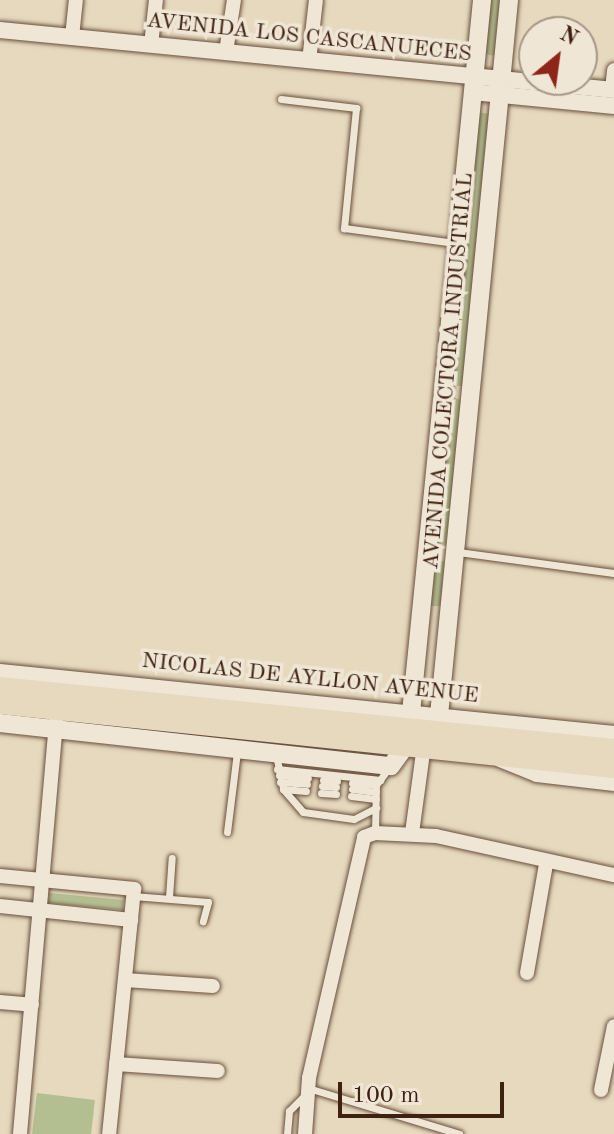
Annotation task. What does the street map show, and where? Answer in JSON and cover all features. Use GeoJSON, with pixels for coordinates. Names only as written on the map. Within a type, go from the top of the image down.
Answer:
{"type":"FeatureCollection","features":[{"type":"Feature","properties":{"kind":"main road","name":"AVENIDA COLECTORA INDUSTRIAL"},"geometry":{"type":"LineString","coordinates":[[424,731],[426,545],[482,0]]}},
{"type":"Feature","properties":{"kind":"main road","name":"AVENIDA COLECTORA INDUSTRIAL"},"geometry":{"type":"LineString","coordinates":[[424,731],[456,550],[509,0]]}},
{"type":"Feature","properties":{"kind":"main road"},"geometry":{"type":"LineString","coordinates":[[442,386],[472,390]]}},
{"type":"Feature","properties":{"kind":"main road"},"geometry":{"type":"LineString","coordinates":[[426,545],[456,550]]}},
{"type":"Feature","properties":{"kind":"main road","name":"NICOLAS DE AYLLON AVENUE"},"geometry":{"type":"LineString","coordinates":[[0,673],[424,731],[614,735]]}},
{"type":"Feature","properties":{"kind":"main road","name":"NICOLAS DE AYLLON AVENUE"},"geometry":{"type":"LineString","coordinates":[[0,687],[279,722]]}},
{"type":"Feature","properties":{"kind":"main road","name":"NICOLAS DE AYLLON AVENUE"},"geometry":{"type":"LineString","coordinates":[[0,704],[56,719],[237,749],[279,773],[379,788]]}},
{"type":"Feature","properties":{"kind":"main road","name":"NICOLAS DE AYLLON AVENUE"},"geometry":{"type":"LineString","coordinates":[[0,723],[56,719],[279,722],[424,731],[614,749]]}},
{"type":"Feature","properties":{"kind":"main road"},"geometry":{"type":"LineString","coordinates":[[379,788],[424,731]]}},
{"type":"Feature","properties":{"kind":"main road","name":"NICOLAS DE AYLLON AVENUE"},"geometry":{"type":"LineString","coordinates":[[424,731],[490,753],[614,768]]}},
{"type":"Feature","properties":{"kind":"main road"},"geometry":{"type":"LineString","coordinates":[[490,753],[537,773],[614,782]]}},
{"type":"Feature","properties":{"kind":"street"},"geometry":{"type":"LineString","coordinates":[[72,37],[76,0]]}},
{"type":"Feature","properties":{"kind":"street"},"geometry":{"type":"LineString","coordinates":[[151,45],[156,0]]}},
{"type":"Feature","properties":{"kind":"street"},"geometry":{"type":"LineString","coordinates":[[226,52],[234,0]]}},
{"type":"Feature","properties":{"kind":"street"},"geometry":{"type":"LineString","coordinates":[[309,61],[316,0]]}},
{"type":"Feature","properties":{"kind":"street","name":"AVENIDA LOS CASCANUECES"},"geometry":{"type":"LineString","coordinates":[[0,30],[309,61],[473,85],[613,95]]}},
{"type":"Feature","properties":{"kind":"street"},"geometry":{"type":"LineString","coordinates":[[613,95],[614,70]]}},
{"type":"Feature","properties":{"kind":"street"},"geometry":{"type":"LineString","coordinates":[[20,1134],[56,719]]}},
{"type":"Feature","properties":{"kind":"street"},"geometry":{"type":"LineString","coordinates":[[412,833],[424,731]]}},
{"type":"Feature","properties":{"kind":"street"},"geometry":{"type":"LineString","coordinates":[[305,1134],[308,1090],[361,843],[375,833],[412,833],[546,864],[614,875]]}},
{"type":"Feature","properties":{"kind":"street"},"geometry":{"type":"LineString","coordinates":[[527,973],[546,864]]}},
{"type":"Feature","properties":{"kind":"street"},"geometry":{"type":"LineString","coordinates":[[0,876],[134,892],[109,1134]]}},
{"type":"Feature","properties":{"kind":"street"},"geometry":{"type":"LineString","coordinates":[[0,906],[131,920]]}},
{"type":"Feature","properties":{"kind":"street"},"geometry":{"type":"LineString","coordinates":[[125,980],[213,986]]}},
{"type":"Feature","properties":{"kind":"street"},"geometry":{"type":"LineString","coordinates":[[0,1002],[32,1005]]}},
{"type":"Feature","properties":{"kind":"street"},"geometry":{"type":"LineString","coordinates":[[601,1090],[614,1026]]}},
{"type":"Feature","properties":{"kind":"street"},"geometry":{"type":"LineString","coordinates":[[116,1064],[218,1071]]}},
{"type":"Feature","properties":{"kind":"lane"},"geometry":{"type":"LineString","coordinates":[[281,99],[356,108],[344,228],[457,244]]}},
{"type":"Feature","properties":{"kind":"lane"},"geometry":{"type":"LineString","coordinates":[[456,550],[614,573]]}},
{"type":"Feature","properties":{"kind":"lane"},"geometry":{"type":"LineString","coordinates":[[279,722],[279,773],[307,814],[354,819],[379,788]]}},
{"type":"Feature","properties":{"kind":"lane"},"geometry":{"type":"LineString","coordinates":[[227,832],[237,749]]}},
{"type":"Feature","properties":{"kind":"lane"},"geometry":{"type":"LineString","coordinates":[[279,773],[307,785]]}},
{"type":"Feature","properties":{"kind":"lane"},"geometry":{"type":"LineString","coordinates":[[336,788],[322,786],[336,788]]}},
{"type":"Feature","properties":{"kind":"lane"},"geometry":{"type":"LineString","coordinates":[[379,788],[352,789],[379,788]]}},
{"type":"Feature","properties":{"kind":"lane"},"geometry":{"type":"LineString","coordinates":[[375,833],[379,788]]}},
{"type":"Feature","properties":{"kind":"lane"},"geometry":{"type":"LineString","coordinates":[[169,897],[172,858]]}},
{"type":"Feature","properties":{"kind":"lane"},"geometry":{"type":"LineString","coordinates":[[134,892],[208,902],[203,921]]}},
{"type":"Feature","properties":{"kind":"lane"},"geometry":{"type":"LineString","coordinates":[[287,1134],[289,1111],[308,1090],[459,1134]]}},
{"type":"Feature","properties":{"kind":"green space"},"geometry":{"type":"Polygon","coordinates":[[[487,0],[502,0],[496,56],[482,54],[487,0]]]}},
{"type":"Feature","properties":{"kind":"green space"},"geometry":{"type":"Polygon","coordinates":[[[476,112],[491,114],[463,386],[452,386],[476,112]]]}},
{"type":"Feature","properties":{"kind":"green space"},"geometry":{"type":"Polygon","coordinates":[[[449,396],[461,400],[446,545],[436,544],[449,396]]]}},
{"type":"Feature","properties":{"kind":"green space"},"geometry":{"type":"Polygon","coordinates":[[[433,558],[445,562],[441,606],[427,606],[433,558]]]}},
{"type":"Feature","properties":{"kind":"green space"},"geometry":{"type":"Polygon","coordinates":[[[49,893],[124,900],[123,910],[48,903],[49,893]]]}},
{"type":"Feature","properties":{"kind":"green space"},"geometry":{"type":"Polygon","coordinates":[[[37,1093],[95,1100],[91,1134],[32,1134],[37,1093]]]}}]}
